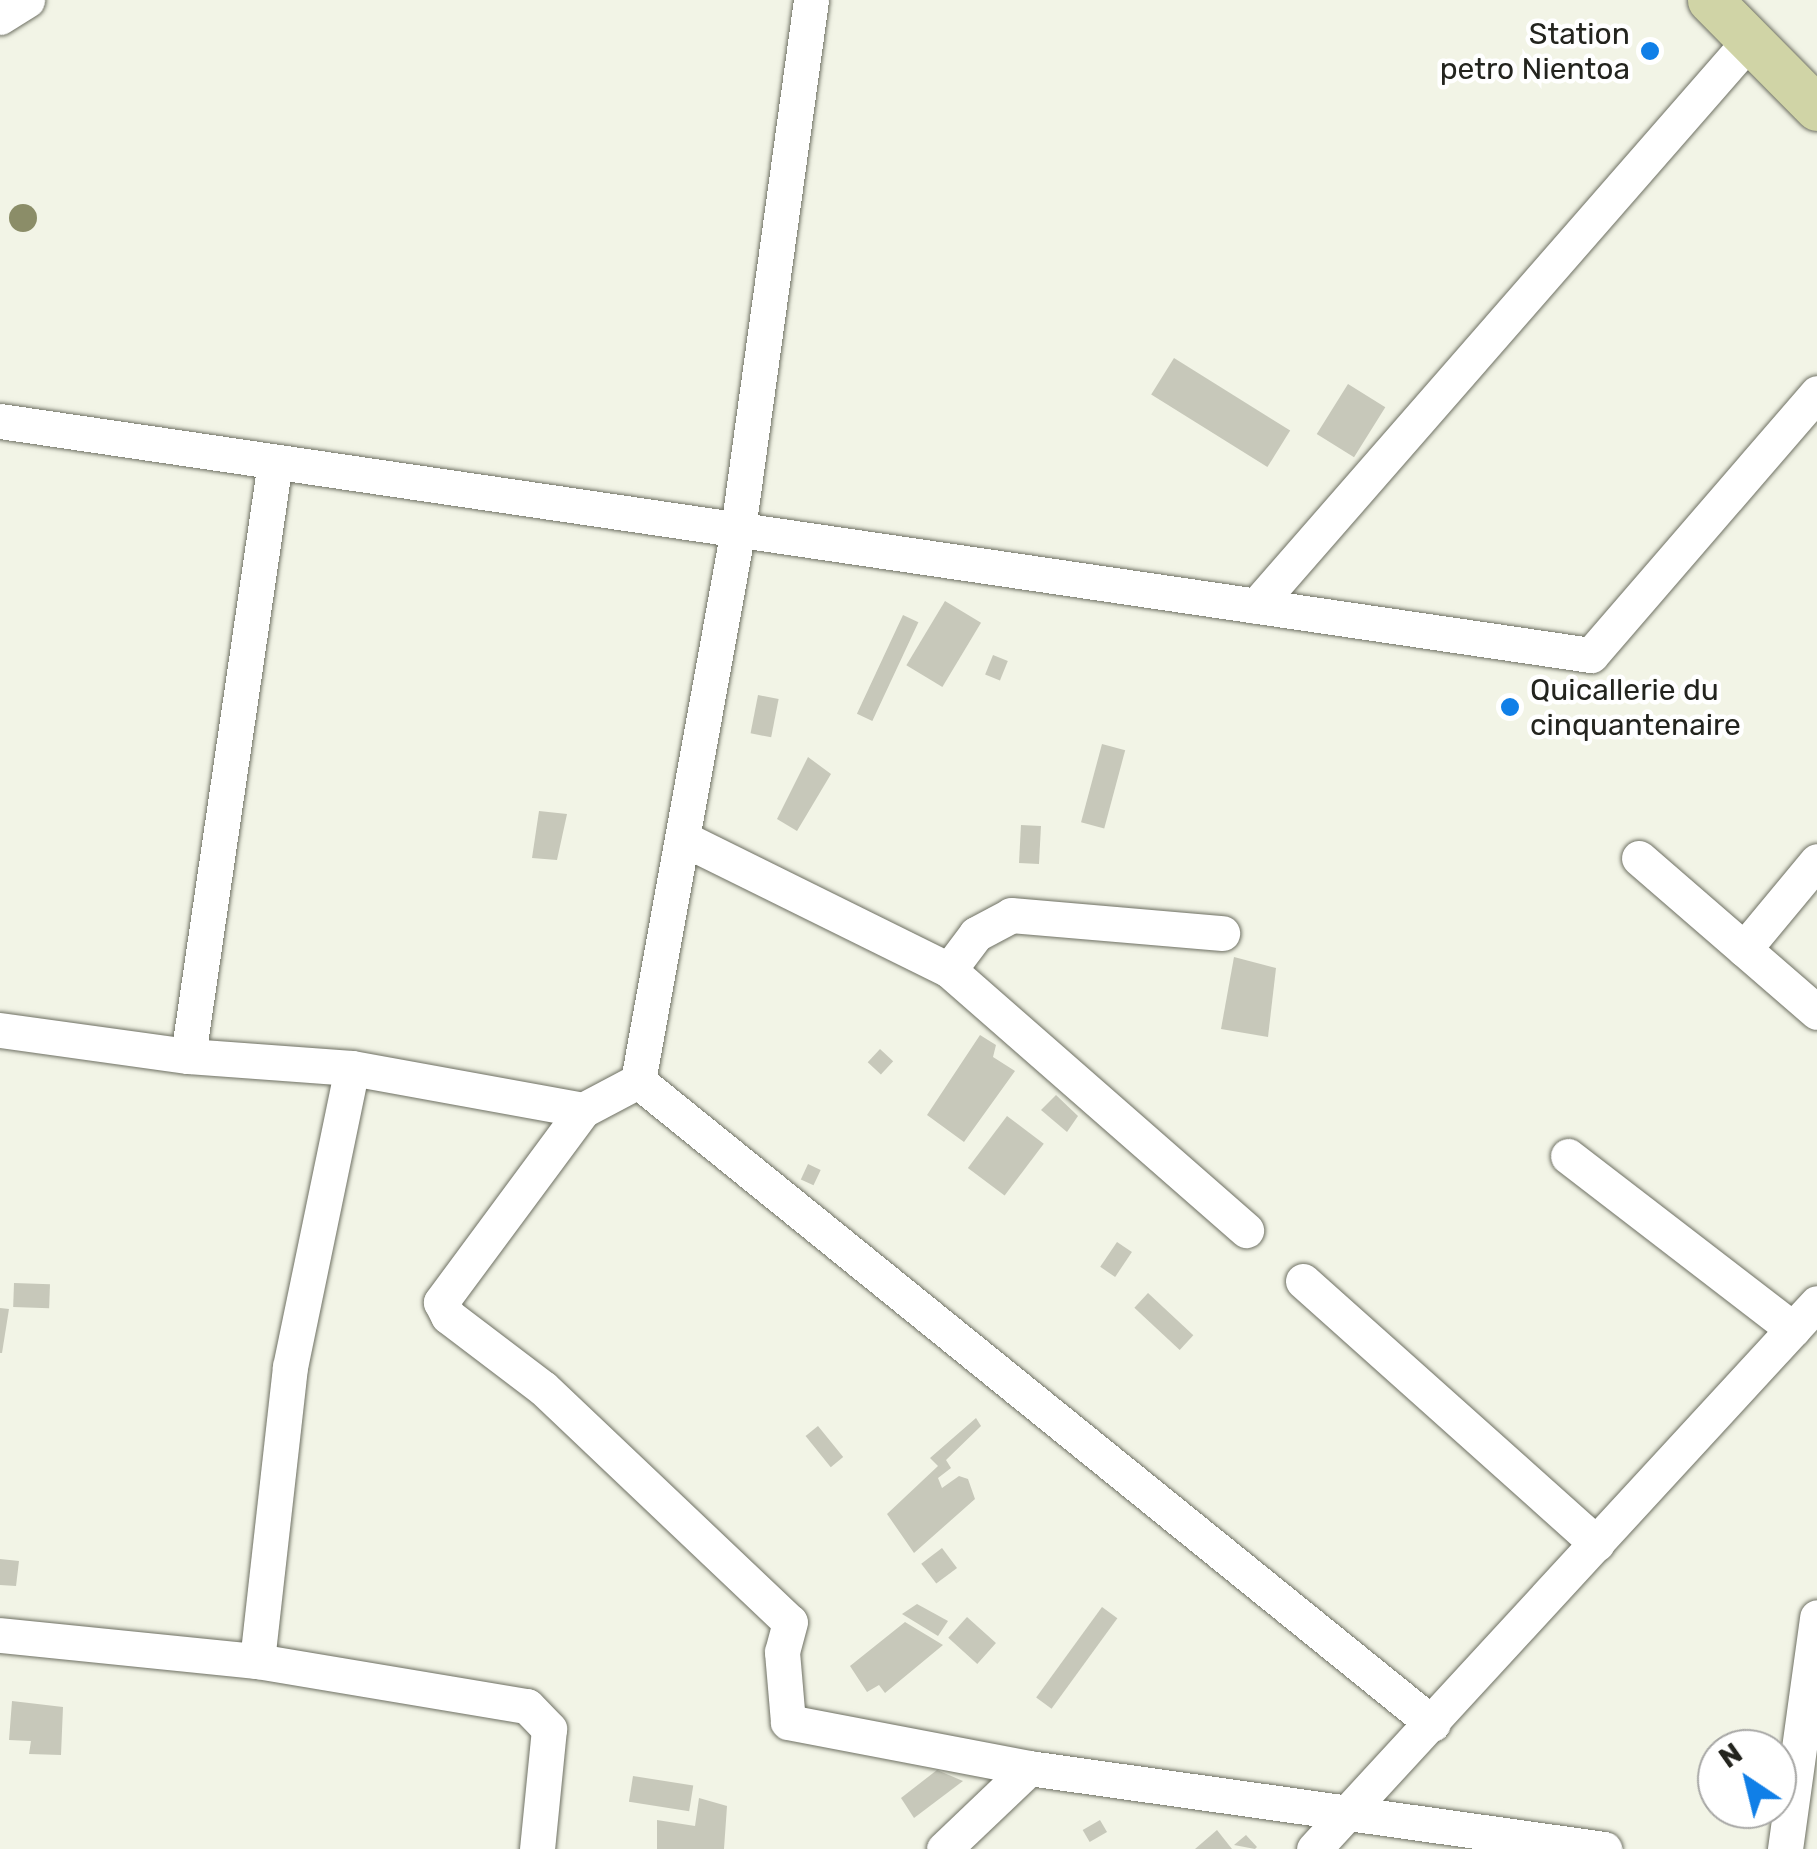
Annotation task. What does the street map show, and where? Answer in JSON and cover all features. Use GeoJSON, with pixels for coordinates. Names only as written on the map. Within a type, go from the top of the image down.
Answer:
{"type":"FeatureCollection","features":[{"type":"Feature","properties":{"kind":"main road"},"geometry":{"type":"LineString","coordinates":[[1710,0],[1817,108]]}},
{"type":"Feature","properties":{"kind":"street"},"geometry":{"type":"LineString","coordinates":[[0,17],[27,0]]}},
{"type":"Feature","properties":{"kind":"street"},"geometry":{"type":"LineString","coordinates":[[638,1081],[686,840],[738,529],[811,0]]}},
{"type":"Feature","properties":{"kind":"street"},"geometry":{"type":"LineString","coordinates":[[1256,606],[1750,40]]}},
{"type":"Feature","properties":{"kind":"street"},"geometry":{"type":"LineString","coordinates":[[0,421],[1590,655],[1817,393]]}},
{"type":"Feature","properties":{"kind":"street"},"geometry":{"type":"LineString","coordinates":[[188,1056],[275,462]]}},
{"type":"Feature","properties":{"kind":"street"},"geometry":{"type":"LineString","coordinates":[[686,840],[950,970],[1246,1230]]}},
{"type":"Feature","properties":{"kind":"street"},"geometry":{"type":"LineString","coordinates":[[1639,858],[1817,1012]]}},
{"type":"Feature","properties":{"kind":"street"},"geometry":{"type":"LineString","coordinates":[[1744,949],[1817,861]]}},
{"type":"Feature","properties":{"kind":"street"},"geometry":{"type":"LineString","coordinates":[[950,970],[976,934],[1012,915],[1222,932]]}},
{"type":"Feature","properties":{"kind":"street"},"geometry":{"type":"LineString","coordinates":[[0,1030],[188,1056],[352,1068],[583,1110]]}},
{"type":"Feature","properties":{"kind":"street"},"geometry":{"type":"LineString","coordinates":[[258,1660],[290,1368],[352,1068]]}},
{"type":"Feature","properties":{"kind":"street"},"geometry":{"type":"LineString","coordinates":[[638,1081],[583,1110],[442,1302],[448,1316],[543,1388],[790,1622],[782,1652],[788,1722],[1028,1768],[1604,1849]]}},
{"type":"Feature","properties":{"kind":"street"},"geometry":{"type":"LineString","coordinates":[[638,1081],[1433,1724]]}},
{"type":"Feature","properties":{"kind":"street"},"geometry":{"type":"LineString","coordinates":[[1314,1849],[1805,1316],[1568,1156]]}},
{"type":"Feature","properties":{"kind":"street"},"geometry":{"type":"LineString","coordinates":[[1303,1281],[1596,1544]]}},
{"type":"Feature","properties":{"kind":"street"},"geometry":{"type":"LineString","coordinates":[[1786,1849],[1817,1617]]}},
{"type":"Feature","properties":{"kind":"street"},"geometry":{"type":"LineString","coordinates":[[0,1635],[258,1660],[527,1706],[548,1729],[538,1849]]}},
{"type":"Feature","properties":{"kind":"street"},"geometry":{"type":"LineString","coordinates":[[944,1849],[1028,1768]]}},
{"type":"Feature","properties":{"kind":"building"},"geometry":{"type":"Polygon","coordinates":[[[1174,358],[1290,431],[1267,467],[1151,394],[1174,358]]]}},
{"type":"Feature","properties":{"kind":"building"},"geometry":{"type":"Polygon","coordinates":[[[1348,384],[1385,407],[1354,457],[1317,434],[1348,384]]]}},
{"type":"Feature","properties":{"kind":"building"},"geometry":{"type":"Polygon","coordinates":[[[945,601],[981,623],[942,687],[906,665],[945,601]]]}},
{"type":"Feature","properties":{"kind":"building"},"geometry":{"type":"Polygon","coordinates":[[[903,615],[918,622],[872,721],[857,714],[903,615]]]}},
{"type":"Feature","properties":{"kind":"building"},"geometry":{"type":"Polygon","coordinates":[[[993,655],[1008,661],[1000,680],[985,674],[993,655]]]}},
{"type":"Feature","properties":{"kind":"building"},"geometry":{"type":"Polygon","coordinates":[[[758,695],[779,699],[771,737],[751,733],[758,695]]]}},
{"type":"Feature","properties":{"kind":"building"},"geometry":{"type":"Polygon","coordinates":[[[1102,744],[1125,750],[1104,828],[1081,822],[1102,744]]]}},
{"type":"Feature","properties":{"kind":"building"},"geometry":{"type":"Polygon","coordinates":[[[808,757],[831,774],[797,831],[777,819],[808,757]]]}},
{"type":"Feature","properties":{"kind":"building"},"geometry":{"type":"Polygon","coordinates":[[[539,811],[567,814],[557,860],[532,858],[539,811]]]}},
{"type":"Feature","properties":{"kind":"building"},"geometry":{"type":"Polygon","coordinates":[[[1021,825],[1041,826],[1039,864],[1019,863],[1021,825]]]}},
{"type":"Feature","properties":{"kind":"building"},"geometry":{"type":"Polygon","coordinates":[[[1234,957],[1276,968],[1268,1037],[1221,1029],[1234,957]]]}},
{"type":"Feature","properties":{"kind":"building"},"geometry":{"type":"Polygon","coordinates":[[[980,1035],[996,1045],[993,1057],[1015,1071],[964,1142],[927,1115],[980,1035]]]}},
{"type":"Feature","properties":{"kind":"building"},"geometry":{"type":"Polygon","coordinates":[[[880,1049],[893,1061],[881,1074],[868,1062],[880,1049]]]}},
{"type":"Feature","properties":{"kind":"building"},"geometry":{"type":"Polygon","coordinates":[[[1056,1095],[1078,1116],[1067,1132],[1041,1110],[1056,1095]]]}},
{"type":"Feature","properties":{"kind":"building"},"geometry":{"type":"Polygon","coordinates":[[[1007,1116],[1044,1144],[1005,1196],[968,1168],[1007,1116]]]}},
{"type":"Feature","properties":{"kind":"building"},"geometry":{"type":"Polygon","coordinates":[[[808,1164],[821,1170],[814,1185],[801,1179],[808,1164]]]}},
{"type":"Feature","properties":{"kind":"building"},"geometry":{"type":"Polygon","coordinates":[[[1117,1242],[1132,1252],[1115,1277],[1100,1267],[1117,1242]]]}},
{"type":"Feature","properties":{"kind":"building"},"geometry":{"type":"Polygon","coordinates":[[[14,1283],[50,1284],[49,1308],[13,1307],[14,1283]]]}},
{"type":"Feature","properties":{"kind":"building"},"geometry":{"type":"Polygon","coordinates":[[[1148,1293],[1193,1335],[1180,1350],[1134,1308],[1148,1293]]]}},
{"type":"Feature","properties":{"kind":"building"},"geometry":{"type":"Polygon","coordinates":[[[0,1308],[9,1309],[2,1353],[0,1353],[0,1308]]]}},
{"type":"Feature","properties":{"kind":"building"},"geometry":{"type":"Polygon","coordinates":[[[976,1418],[981,1426],[946,1460],[951,1468],[938,1478],[942,1488],[959,1476],[968,1479],[975,1499],[914,1553],[887,1514],[938,1466],[930,1458],[976,1418]]]}},
{"type":"Feature","properties":{"kind":"building"},"geometry":{"type":"Polygon","coordinates":[[[818,1426],[843,1457],[831,1467],[806,1436],[818,1426]]]}},
{"type":"Feature","properties":{"kind":"building"},"geometry":{"type":"Polygon","coordinates":[[[942,1548],[957,1568],[936,1584],[921,1564],[942,1548]]]}},
{"type":"Feature","properties":{"kind":"building"},"geometry":{"type":"Polygon","coordinates":[[[0,1559],[19,1561],[16,1586],[0,1585],[0,1559]]]}},
{"type":"Feature","properties":{"kind":"building"},"geometry":{"type":"Polygon","coordinates":[[[917,1604],[948,1621],[938,1636],[902,1614],[917,1604]]]}},
{"type":"Feature","properties":{"kind":"building"},"geometry":{"type":"Polygon","coordinates":[[[1102,1607],[1117,1618],[1052,1709],[1036,1698],[1102,1607]]]}},
{"type":"Feature","properties":{"kind":"building"},"geometry":{"type":"Polygon","coordinates":[[[967,1617],[996,1643],[977,1664],[948,1638],[967,1617]]]}},
{"type":"Feature","properties":{"kind":"building"},"geometry":{"type":"Polygon","coordinates":[[[905,1622],[943,1645],[885,1693],[879,1685],[867,1692],[850,1666],[905,1622]]]}},
{"type":"Feature","properties":{"kind":"building"},"geometry":{"type":"Polygon","coordinates":[[[12,1701],[63,1707],[61,1755],[29,1754],[31,1741],[9,1740],[12,1701]]]}},
{"type":"Feature","properties":{"kind":"building"},"geometry":{"type":"Polygon","coordinates":[[[937,1770],[963,1781],[914,1818],[901,1798],[937,1770]]]}},
{"type":"Feature","properties":{"kind":"building"},"geometry":{"type":"Polygon","coordinates":[[[633,1776],[693,1786],[689,1811],[629,1802],[633,1776]]]}},
{"type":"Feature","properties":{"kind":"building"},"geometry":{"type":"Polygon","coordinates":[[[699,1798],[727,1806],[724,1849],[657,1849],[657,1820],[695,1826],[699,1798]]]}},
{"type":"Feature","properties":{"kind":"building"},"geometry":{"type":"Polygon","coordinates":[[[1100,1820],[1107,1832],[1090,1842],[1083,1830],[1100,1820]]]}},
{"type":"Feature","properties":{"kind":"building"},"geometry":{"type":"Polygon","coordinates":[[[1217,1830],[1232,1849],[1195,1849],[1217,1830]]]}},
{"type":"Feature","properties":{"kind":"building"},"geometry":{"type":"Polygon","coordinates":[[[1246,1835],[1257,1847],[1255,1849],[1234,1845],[1246,1835]]]}},
{"type":"Feature","properties":{"kind":"place","name":"Station petro Nientoa"},"geometry":{"type":"Point","coordinates":[1650,51]}},
{"type":"Feature","properties":{"kind":"place","name":"Quicallerie du cinquantenaire"},"geometry":{"type":"Point","coordinates":[1510,707]}}]}
